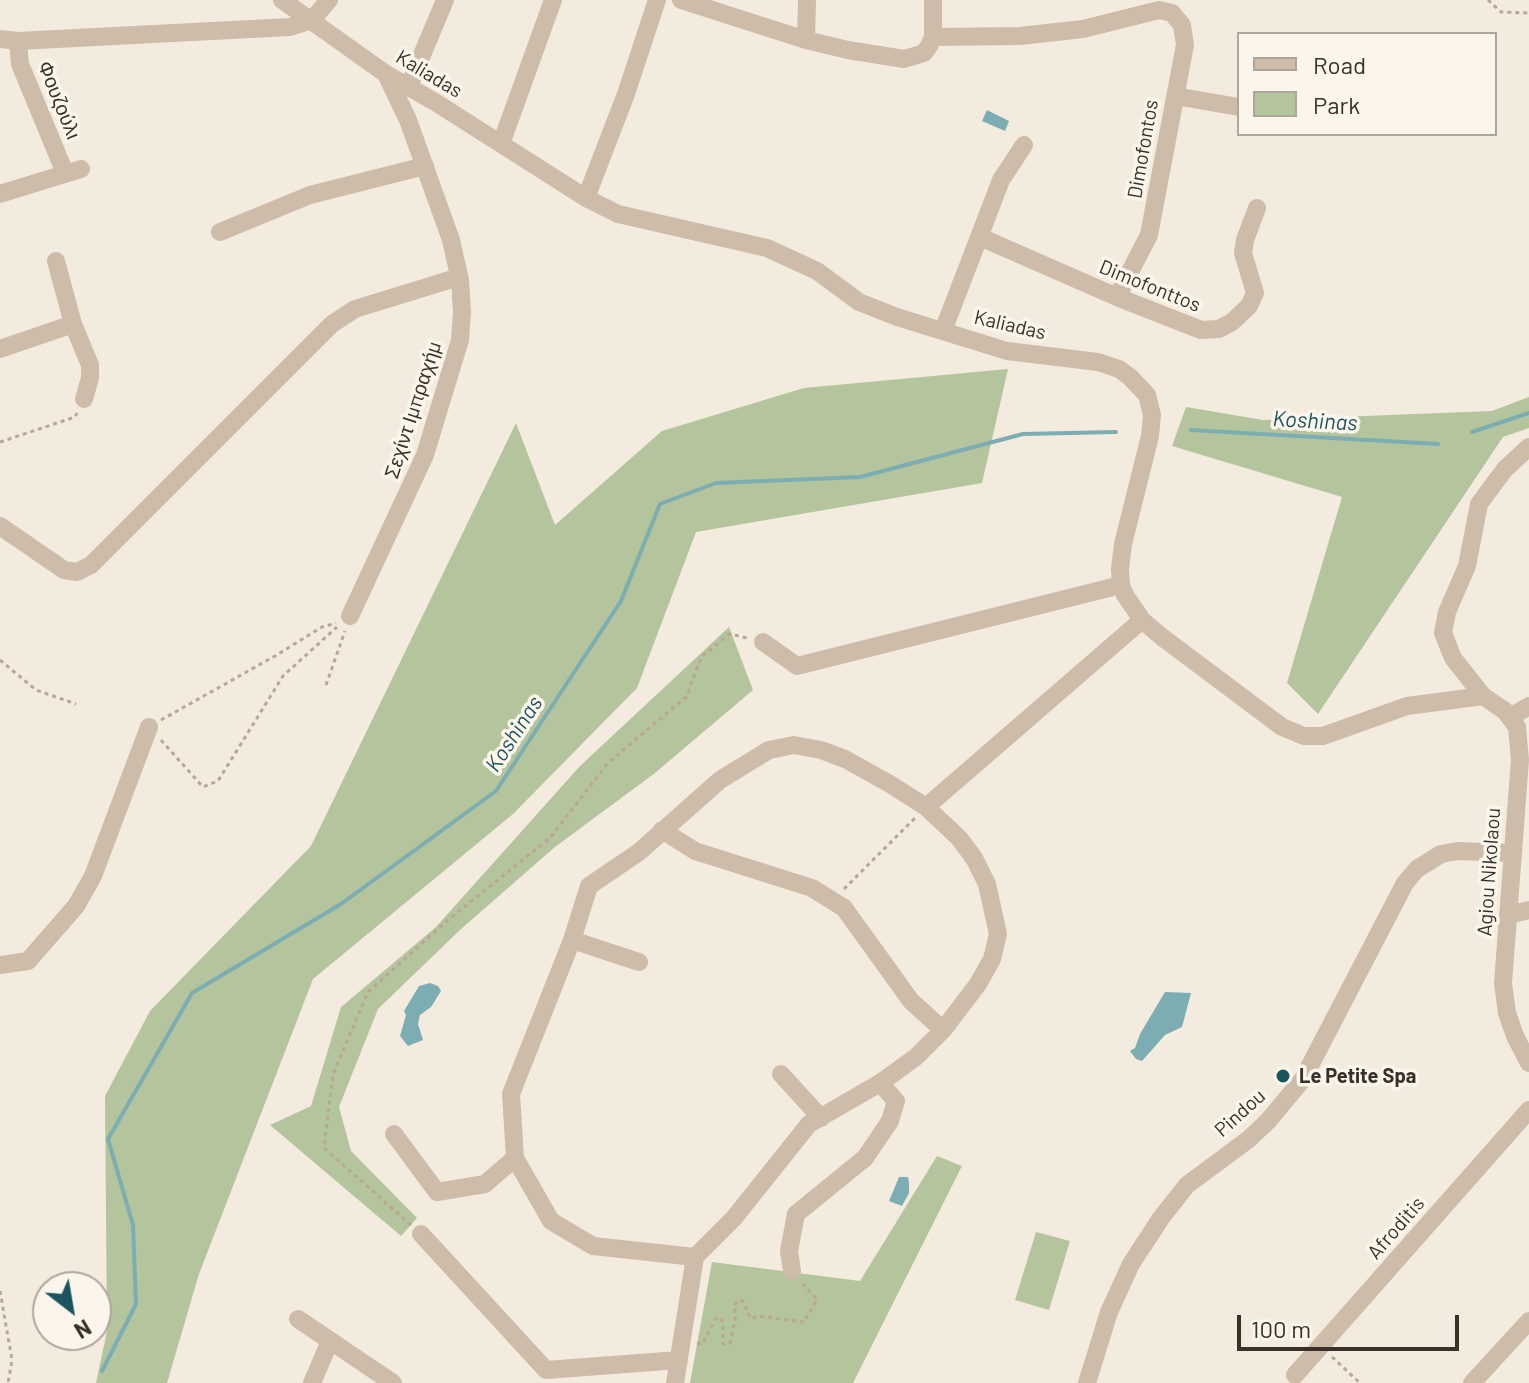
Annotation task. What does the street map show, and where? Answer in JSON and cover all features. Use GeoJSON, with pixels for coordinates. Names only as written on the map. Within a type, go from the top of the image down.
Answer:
{"type":"FeatureCollection","features":[{"type":"Feature","properties":{"kind":"street","name":"Kaliadas"},"geometry":{"type":"LineString","coordinates":[[282,0],[386,74],[586,198],[618,214],[767,248],[817,271],[859,302],[1007,351],[1098,362],[1119,369],[1147,395],[1152,415],[1150,436],[1123,544],[1121,585]]}},
{"type":"Feature","properties":{"kind":"street"},"geometry":{"type":"LineString","coordinates":[[9,40],[290,27],[312,20],[329,0]]}},
{"type":"Feature","properties":{"kind":"street"},"geometry":{"type":"LineString","coordinates":[[409,86],[445,0]]}},
{"type":"Feature","properties":{"kind":"street"},"geometry":{"type":"LineString","coordinates":[[501,144],[553,0]]}},
{"type":"Feature","properties":{"kind":"street"},"geometry":{"type":"LineString","coordinates":[[586,198],[626,94],[657,0]]}},
{"type":"Feature","properties":{"kind":"street"},"geometry":{"type":"LineString","coordinates":[[681,0],[806,40],[904,59],[924,53],[933,37],[933,0]]}},
{"type":"Feature","properties":{"kind":"street"},"geometry":{"type":"LineString","coordinates":[[806,40],[807,0]]}},
{"type":"Feature","properties":{"kind":"street","name":"Dimofontos"},"geometry":{"type":"LineString","coordinates":[[933,37],[1020,36],[1083,29],[1165,10],[1177,19],[1185,34],[1185,45],[1149,235],[1117,297]]}},
{"type":"Feature","properties":{"kind":"street","name":"Φουζούλι"},"geometry":{"type":"LineString","coordinates":[[0,194],[73,171],[9,40]]}},
{"type":"Feature","properties":{"kind":"street","name":"Σεχίντ Ιμπραχήμ"},"geometry":{"type":"LineString","coordinates":[[350,616],[425,455],[460,340],[462,312],[451,240],[408,120],[386,74]]}},
{"type":"Feature","properties":{"kind":"street"},"geometry":{"type":"LineString","coordinates":[[1175,96],[1237,107]]}},
{"type":"Feature","properties":{"kind":"street"},"geometry":{"type":"LineString","coordinates":[[943,331],[1001,180],[1024,145]]}},
{"type":"Feature","properties":{"kind":"street"},"geometry":{"type":"LineString","coordinates":[[220,232],[310,195],[425,166]]}},
{"type":"Feature","properties":{"kind":"street","name":"Dimofonttos"},"geometry":{"type":"LineString","coordinates":[[980,237],[1201,330],[1219,329],[1249,306],[1255,293],[1243,253],[1257,208]]}},
{"type":"Feature","properties":{"kind":"street"},"geometry":{"type":"LineString","coordinates":[[56,261],[73,324],[90,365],[84,399]]}},
{"type":"Feature","properties":{"kind":"street"},"geometry":{"type":"LineString","coordinates":[[0,526],[64,570],[77,572],[91,565],[332,324],[355,309],[459,277]]}},
{"type":"Feature","properties":{"kind":"street"},"geometry":{"type":"LineString","coordinates":[[0,349],[73,324]]}},
{"type":"Feature","properties":{"kind":"street"},"geometry":{"type":"LineString","coordinates":[[1529,447],[1505,469],[1479,504],[1467,566],[1443,633],[1453,658],[1483,696],[1510,717],[1529,706]]}},
{"type":"Feature","properties":{"kind":"street"},"geometry":{"type":"LineString","coordinates":[[763,642],[797,666],[1121,585],[1142,620],[1282,727],[1304,736],[1331,734],[1407,706],[1483,696]]}},
{"type":"Feature","properties":{"kind":"street"},"geometry":{"type":"LineString","coordinates":[[926,807],[1142,620]]}},
{"type":"Feature","properties":{"kind":"street","name":"Agiou Nikolaou"},"geometry":{"type":"LineString","coordinates":[[1510,717],[1517,727],[1520,743],[1504,999],[1515,1036],[1529,1063]]}},
{"type":"Feature","properties":{"kind":"street"},"geometry":{"type":"LineString","coordinates":[[0,965],[28,961],[76,906],[93,876],[149,727]]}},
{"type":"Feature","properties":{"kind":"street"},"geometry":{"type":"LineString","coordinates":[[675,1383],[695,1257],[734,1218],[809,1124],[880,1083],[916,1057],[943,1030],[978,984],[992,959],[998,934],[987,884],[974,858],[959,838],[926,807],[845,759],[821,750],[794,745],[769,750],[746,763],[703,794],[639,852],[589,886],[572,940],[511,1094],[515,1158],[551,1221],[593,1246],[695,1257]]}},
{"type":"Feature","properties":{"kind":"street"},"geometry":{"type":"LineString","coordinates":[[662,830],[695,851],[786,878],[812,888],[844,908],[911,1001],[943,1030]]}},
{"type":"Feature","properties":{"kind":"street","name":"Pindou"},"geometry":{"type":"LineString","coordinates":[[1087,1383],[1109,1312],[1131,1264],[1187,1185],[1249,1139],[1278,1111],[1303,1079],[1405,883],[1417,869],[1441,854],[1458,851],[1512,853]]}},
{"type":"Feature","properties":{"kind":"street"},"geometry":{"type":"LineString","coordinates":[[1508,915],[1529,910]]}},
{"type":"Feature","properties":{"kind":"street"},"geometry":{"type":"LineString","coordinates":[[572,940],[639,962]]}},
{"type":"Feature","properties":{"kind":"street"},"geometry":{"type":"LineString","coordinates":[[781,1074],[821,1118]]}},
{"type":"Feature","properties":{"kind":"street"},"geometry":{"type":"LineString","coordinates":[[792,1271],[789,1251],[796,1214],[865,1158],[890,1121],[896,1101],[880,1083]]}},
{"type":"Feature","properties":{"kind":"street","name":"Afroditis"},"geometry":{"type":"LineString","coordinates":[[1295,1375],[1529,1110]]}},
{"type":"Feature","properties":{"kind":"street"},"geometry":{"type":"LineString","coordinates":[[394,1134],[437,1192],[485,1184],[515,1158]]}},
{"type":"Feature","properties":{"kind":"street"},"geometry":{"type":"LineString","coordinates":[[421,1234],[546,1370],[680,1351]]}},
{"type":"Feature","properties":{"kind":"street"},"geometry":{"type":"LineString","coordinates":[[298,1319],[393,1383]]}},
{"type":"Feature","properties":{"kind":"street"},"geometry":{"type":"LineString","coordinates":[[1472,1383],[1529,1321]]}},
{"type":"Feature","properties":{"kind":"street"},"geometry":{"type":"LineString","coordinates":[[312,1383],[330,1341]]}},
{"type":"Feature","properties":{"kind":"path"},"geometry":{"type":"LineString","coordinates":[[1488,0],[1501,12],[1529,13]]}},
{"type":"Feature","properties":{"kind":"path"},"geometry":{"type":"LineString","coordinates":[[0,442],[75,417],[84,399]]}},
{"type":"Feature","properties":{"kind":"path"},"geometry":{"type":"LineString","coordinates":[[326,685],[350,616]]}},
{"type":"Feature","properties":{"kind":"path"},"geometry":{"type":"LineString","coordinates":[[345,621],[283,676],[218,781],[203,787],[149,727],[322,627],[345,621]]}},
{"type":"Feature","properties":{"kind":"path"},"geometry":{"type":"LineString","coordinates":[[421,1234],[324,1148],[333,1074],[368,992],[448,920],[550,838],[608,763],[686,697],[702,656],[730,634],[763,642]]}},
{"type":"Feature","properties":{"kind":"path"},"geometry":{"type":"LineString","coordinates":[[0,660],[36,690],[76,704]]}},
{"type":"Feature","properties":{"kind":"path"},"geometry":{"type":"LineString","coordinates":[[832,900],[926,807]]}},
{"type":"Feature","properties":{"kind":"path"},"geometry":{"type":"LineString","coordinates":[[680,1351],[702,1344],[716,1318],[721,1318],[723,1324],[723,1344],[730,1343],[737,1301],[743,1301],[751,1319],[758,1316],[804,1322],[817,1300],[792,1271]]}},
{"type":"Feature","properties":{"kind":"path"},"geometry":{"type":"LineString","coordinates":[[0,1291],[12,1360],[8,1383]]}},
{"type":"Feature","properties":{"kind":"path"},"geometry":{"type":"LineString","coordinates":[[1320,1346],[1360,1383]]}},
{"type":"Feature","properties":{"kind":"green space"},"geometry":{"type":"Polygon","coordinates":[[[1008,369],[982,483],[696,532],[637,688],[513,814],[313,979],[199,1274],[167,1383],[96,1383],[103,1351],[112,1351],[112,1271],[106,1271],[105,1096],[150,1011],[311,846],[516,423],[555,525],[662,431],[804,388],[1008,369]]]}},
{"type":"Feature","properties":{"kind":"green space"},"geometry":{"type":"Polygon","coordinates":[[[1529,397],[1529,428],[1503,437],[1318,714],[1287,683],[1342,497],[1172,446],[1186,407],[1263,420],[1492,411],[1529,397]]]}},
{"type":"Feature","properties":{"kind":"green space"},"geometry":{"type":"Polygon","coordinates":[[[729,627],[753,690],[655,773],[555,847],[461,929],[378,1009],[339,1107],[351,1151],[417,1218],[401,1236],[270,1125],[311,1106],[341,1007],[436,927],[580,766],[729,627]]]}},
{"type":"Feature","properties":{"kind":"green space"},"geometry":{"type":"Polygon","coordinates":[[[937,1156],[962,1166],[853,1383],[690,1383],[712,1262],[860,1281],[937,1156]]]}},
{"type":"Feature","properties":{"kind":"green space"},"geometry":{"type":"Polygon","coordinates":[[[1036,1232],[1070,1241],[1049,1310],[1015,1300],[1036,1232]]]}},
{"type":"Feature","properties":{"kind":"water"},"geometry":{"type":"Polygon","coordinates":[[[987,110],[1009,121],[1005,131],[982,121],[987,110]]]}},
{"type":"Feature","properties":{"kind":"water"},"geometry":{"type":"Polygon","coordinates":[[[430,983],[441,991],[431,1007],[420,1015],[418,1024],[423,1040],[408,1046],[400,1036],[406,1015],[404,1011],[419,986],[430,983]]]}},
{"type":"Feature","properties":{"kind":"water"},"geometry":{"type":"Polygon","coordinates":[[[1165,992],[1191,993],[1182,1027],[1165,1035],[1142,1061],[1136,1059],[1130,1051],[1135,1048],[1165,992]]]}},
{"type":"Feature","properties":{"kind":"water"},"geometry":{"type":"Polygon","coordinates":[[[899,1177],[908,1177],[909,1183],[909,1193],[902,1206],[889,1201],[899,1177]]]}},
{"type":"Feature","properties":{"kind":"waterway","name":"Koshinas"},"geometry":{"type":"LineString","coordinates":[[1472,432],[1529,413]]}},
{"type":"Feature","properties":{"kind":"waterway","name":"Koshinas"},"geometry":{"type":"LineString","coordinates":[[1191,430],[1438,444]]}},
{"type":"Feature","properties":{"kind":"waterway","name":"Koshinas"},"geometry":{"type":"LineString","coordinates":[[102,1371],[136,1304],[133,1225],[108,1139],[192,993],[341,904],[496,791],[621,601],[660,504],[716,483],[860,477],[1023,434],[1116,432]]}},
{"type":"Feature","properties":{"kind":"place","name":"Le Petite Spa"},"geometry":{"type":"Point","coordinates":[1283,1076]}}]}
